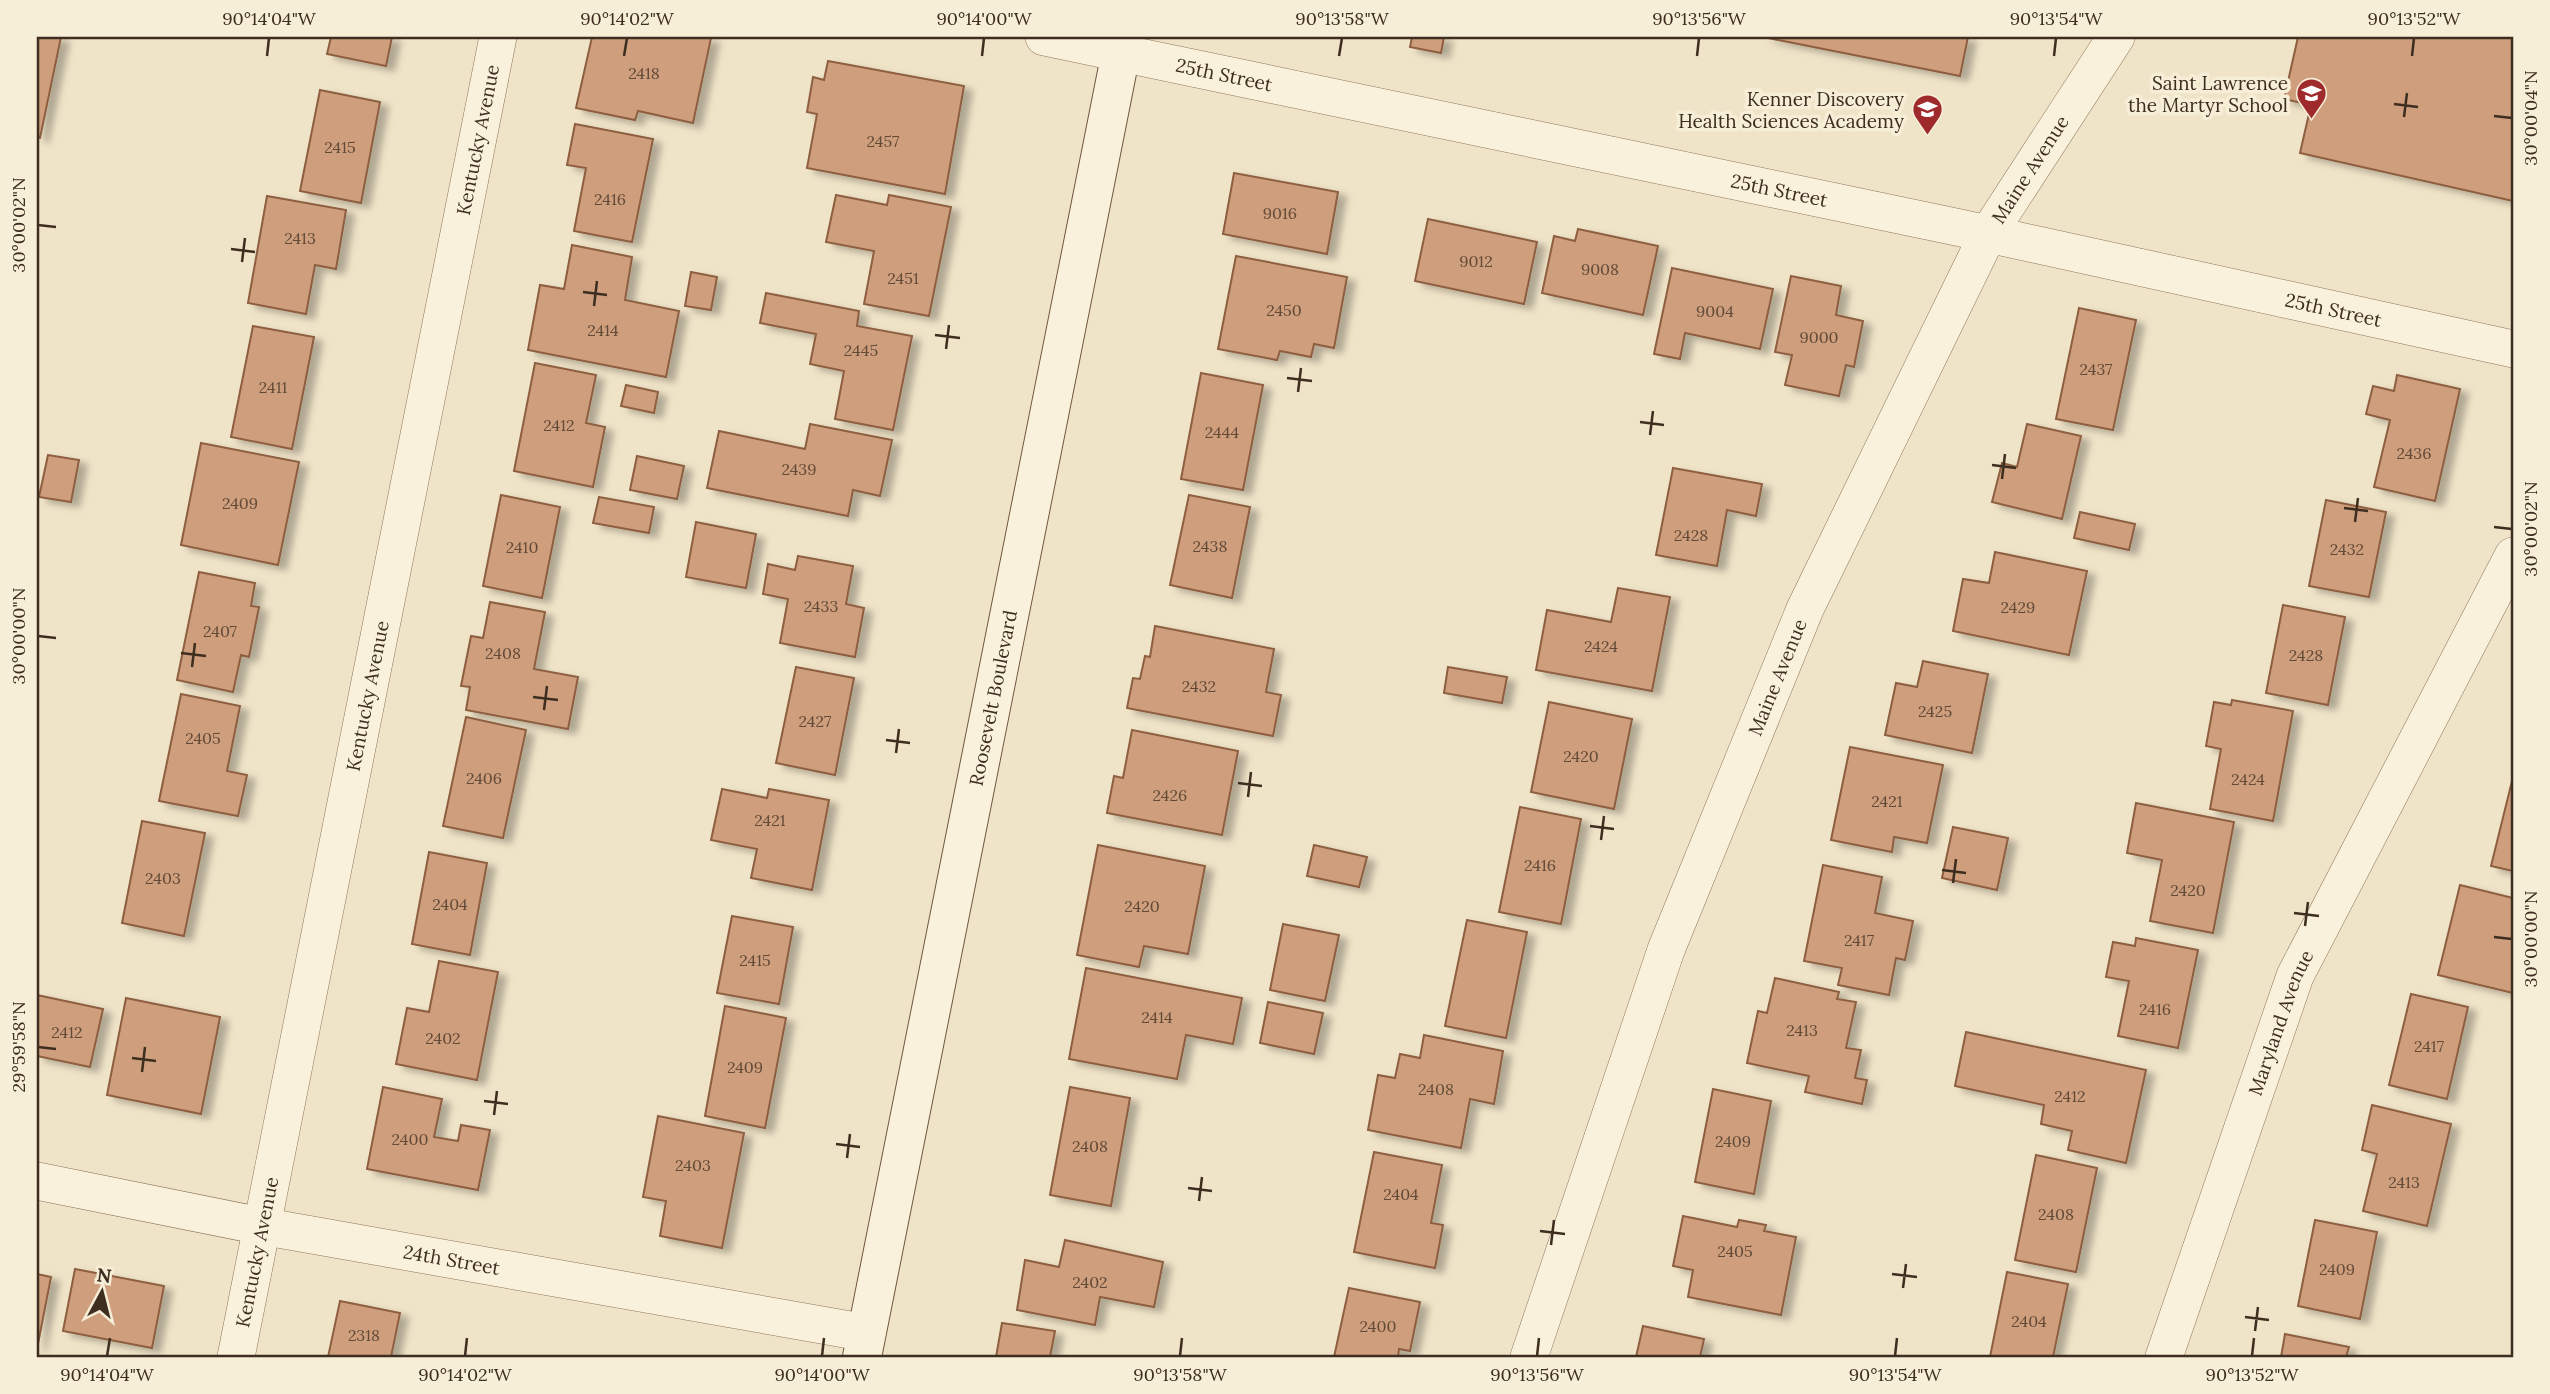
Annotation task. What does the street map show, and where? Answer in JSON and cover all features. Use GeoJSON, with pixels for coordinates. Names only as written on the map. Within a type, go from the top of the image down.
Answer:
{"type":"FeatureCollection","features":[{"type":"Feature","properties":{"kind":"street","name":"Kentucky Avenue"},"geometry":{"type":"LineString","coordinates":[[236,1357],[498,37]]}},
{"type":"Feature","properties":{"kind":"street","name":"25th Street"},"geometry":{"type":"LineString","coordinates":[[1044,37],[1122,45],[2513,349]]}},
{"type":"Feature","properties":{"kind":"street","name":"Maine Avenue"},"geometry":{"type":"LineString","coordinates":[[1529,1357],[1666,950],[1794,634],[1989,234],[2116,37]]}},
{"type":"Feature","properties":{"kind":"street","name":"Roosevelt Boulevard"},"geometry":{"type":"LineString","coordinates":[[864,1345],[1122,45]]}},
{"type":"Feature","properties":{"kind":"street","name":"Maryland Avenue"},"geometry":{"type":"LineString","coordinates":[[2164,1357],[2295,976],[2513,556]]}},
{"type":"Feature","properties":{"kind":"street","name":"24th Street"},"geometry":{"type":"LineString","coordinates":[[37,1181],[864,1345]]}},
{"type":"Feature","properties":{"kind":"building"},"geometry":{"type":"Polygon","coordinates":[[[37,37],[61,37],[40,138],[37,137],[37,37]]]}},
{"type":"Feature","properties":{"kind":"building"},"geometry":{"type":"Polygon","coordinates":[[[331,37],[392,37],[386,66],[327,54],[331,37]]]}},
{"type":"Feature","properties":{"kind":"building"},"geometry":{"type":"Polygon","coordinates":[[[592,37],[711,38],[693,123],[638,111],[635,120],[576,108],[592,37]]]}},
{"type":"Feature","properties":{"kind":"building"},"geometry":{"type":"Polygon","coordinates":[[[1412,37],[1444,37],[1441,53],[1410,47],[1412,37]]]}},
{"type":"Feature","properties":{"kind":"building"},"geometry":{"type":"Polygon","coordinates":[[[1763,37],[1968,37],[1960,76],[1763,37]]]}},
{"type":"Feature","properties":{"kind":"building"},"geometry":{"type":"Polygon","coordinates":[[[2298,37],[2513,37],[2513,201],[2300,153],[2311,105],[2284,99],[2298,37]]]}},
{"type":"Feature","properties":{"kind":"building"},"geometry":{"type":"Polygon","coordinates":[[[828,61],[964,86],[945,194],[807,168],[817,114],[807,112],[813,77],[824,80],[828,61]]]}},
{"type":"Feature","properties":{"kind":"building"},"geometry":{"type":"Polygon","coordinates":[[[320,90],[380,102],[361,203],[300,191],[320,90]]]}},
{"type":"Feature","properties":{"kind":"building"},"geometry":{"type":"Polygon","coordinates":[[[575,124],[653,139],[632,242],[574,231],[586,168],[567,165],[575,124]]]}},
{"type":"Feature","properties":{"kind":"building"},"geometry":{"type":"Polygon","coordinates":[[[1234,173],[1338,192],[1327,254],[1223,234],[1234,173]]]}},
{"type":"Feature","properties":{"kind":"building"},"geometry":{"type":"Polygon","coordinates":[[[836,195],[887,205],[889,195],[951,207],[929,316],[864,304],[874,251],[826,242],[836,195]]]}},
{"type":"Feature","properties":{"kind":"building"},"geometry":{"type":"Polygon","coordinates":[[[267,196],[346,210],[336,269],[315,265],[306,314],[248,303],[267,196]]]}},
{"type":"Feature","properties":{"kind":"building"},"geometry":{"type":"Polygon","coordinates":[[[1428,219],[1537,242],[1524,304],[1415,281],[1428,219]]]}},
{"type":"Feature","properties":{"kind":"building"},"geometry":{"type":"Polygon","coordinates":[[[1578,229],[1658,246],[1643,315],[1542,293],[1554,236],[1575,241],[1578,229]]]}},
{"type":"Feature","properties":{"kind":"building"},"geometry":{"type":"Polygon","coordinates":[[[572,245],[632,257],[625,300],[679,311],[666,377],[528,350],[540,285],[564,289],[572,245]]]}},
{"type":"Feature","properties":{"kind":"building"},"geometry":{"type":"Polygon","coordinates":[[[1236,256],[1347,277],[1334,348],[1314,344],[1311,357],[1280,351],[1277,360],[1218,349],[1236,256]]]}},
{"type":"Feature","properties":{"kind":"building"},"geometry":{"type":"Polygon","coordinates":[[[1672,268],[1773,289],[1760,349],[1685,333],[1680,359],[1654,354],[1672,268]]]}},
{"type":"Feature","properties":{"kind":"building"},"geometry":{"type":"Polygon","coordinates":[[[691,272],[717,277],[711,310],[685,306],[691,272]]]}},
{"type":"Feature","properties":{"kind":"building"},"geometry":{"type":"Polygon","coordinates":[[[1791,276],[1841,286],[1836,315],[1863,321],[1854,367],[1846,365],[1839,396],[1785,385],[1792,355],[1775,352],[1791,276]]]}},
{"type":"Feature","properties":{"kind":"building"},"geometry":{"type":"Polygon","coordinates":[[[766,293],[859,311],[857,326],[912,336],[893,430],[835,419],[844,371],[810,364],[816,334],[760,323],[766,293]]]}},
{"type":"Feature","properties":{"kind":"building"},"geometry":{"type":"Polygon","coordinates":[[[2079,308],[2136,320],[2113,430],[2056,419],[2079,308]]]}},
{"type":"Feature","properties":{"kind":"building"},"geometry":{"type":"Polygon","coordinates":[[[253,326],[314,337],[292,449],[231,437],[253,326]]]}},
{"type":"Feature","properties":{"kind":"building"},"geometry":{"type":"Polygon","coordinates":[[[535,363],[596,375],[586,423],[605,427],[593,487],[514,471],[535,363]]]}},
{"type":"Feature","properties":{"kind":"building"},"geometry":{"type":"Polygon","coordinates":[[[1201,373],[1263,385],[1243,490],[1181,479],[1201,373]]]}},
{"type":"Feature","properties":{"kind":"building"},"geometry":{"type":"Polygon","coordinates":[[[2397,375],[2460,389],[2435,501],[2374,487],[2390,420],[2366,414],[2373,386],[2394,391],[2397,375]]]}},
{"type":"Feature","properties":{"kind":"building"},"geometry":{"type":"Polygon","coordinates":[[[626,385],[658,392],[654,413],[621,406],[626,385]]]}},
{"type":"Feature","properties":{"kind":"building"},"geometry":{"type":"Polygon","coordinates":[[[810,424],[892,440],[880,496],[853,490],[848,516],[707,488],[719,431],[805,449],[810,424]]]}},
{"type":"Feature","properties":{"kind":"building"},"geometry":{"type":"Polygon","coordinates":[[[2027,424],[2081,436],[2062,519],[1992,502],[2002,463],[2017,467],[2027,424]]]}},
{"type":"Feature","properties":{"kind":"building"},"geometry":{"type":"Polygon","coordinates":[[[201,443],[299,462],[278,565],[181,545],[201,443]]]}},
{"type":"Feature","properties":{"kind":"building"},"geometry":{"type":"Polygon","coordinates":[[[48,455],[79,460],[71,502],[39,497],[48,455]]]}},
{"type":"Feature","properties":{"kind":"building"},"geometry":{"type":"Polygon","coordinates":[[[637,456],[684,466],[677,499],[630,490],[637,456]]]}},
{"type":"Feature","properties":{"kind":"building"},"geometry":{"type":"Polygon","coordinates":[[[1673,468],[1762,484],[1756,516],[1727,510],[1717,566],[1656,555],[1673,468]]]}},
{"type":"Feature","properties":{"kind":"building"},"geometry":{"type":"Polygon","coordinates":[[[501,495],[560,507],[542,598],[483,586],[501,495]]]}},
{"type":"Feature","properties":{"kind":"building"},"geometry":{"type":"Polygon","coordinates":[[[1189,495],[1250,507],[1232,598],[1170,585],[1189,495]]]}},
{"type":"Feature","properties":{"kind":"building"},"geometry":{"type":"Polygon","coordinates":[[[599,497],[654,507],[649,533],[593,523],[599,497]]]}},
{"type":"Feature","properties":{"kind":"building"},"geometry":{"type":"Polygon","coordinates":[[[2326,500],[2386,512],[2369,597],[2309,586],[2326,500]]]}},
{"type":"Feature","properties":{"kind":"building"},"geometry":{"type":"Polygon","coordinates":[[[2080,512],[2135,524],[2129,550],[2074,538],[2080,512]]]}},
{"type":"Feature","properties":{"kind":"building"},"geometry":{"type":"Polygon","coordinates":[[[696,522],[756,534],[746,588],[686,577],[696,522]]]}},
{"type":"Feature","properties":{"kind":"building"},"geometry":{"type":"Polygon","coordinates":[[[1995,552],[2087,571],[2069,655],[1953,631],[1963,579],[1989,583],[1995,552]]]}},
{"type":"Feature","properties":{"kind":"building"},"geometry":{"type":"Polygon","coordinates":[[[798,556],[853,566],[846,604],[864,608],[855,657],[780,643],[788,599],[763,594],[768,564],[795,570],[798,556]]]}},
{"type":"Feature","properties":{"kind":"building"},"geometry":{"type":"Polygon","coordinates":[[[199,572],[255,583],[251,606],[259,607],[249,657],[241,655],[233,692],[177,680],[199,572]]]}},
{"type":"Feature","properties":{"kind":"building"},"geometry":{"type":"Polygon","coordinates":[[[1618,588],[1670,597],[1652,691],[1536,670],[1547,610],[1611,622],[1618,588]]]}},
{"type":"Feature","properties":{"kind":"building"},"geometry":{"type":"Polygon","coordinates":[[[490,602],[545,612],[534,669],[578,677],[568,729],[466,710],[470,687],[461,686],[471,636],[483,638],[490,602]]]}},
{"type":"Feature","properties":{"kind":"building"},"geometry":{"type":"Polygon","coordinates":[[[2283,605],[2345,617],[2328,705],[2266,693],[2283,605]]]}},
{"type":"Feature","properties":{"kind":"building"},"geometry":{"type":"Polygon","coordinates":[[[1155,626],[1274,649],[1266,692],[1281,695],[1273,736],[1127,708],[1133,678],[1140,679],[1145,656],[1150,657],[1155,626]]]}},
{"type":"Feature","properties":{"kind":"building"},"geometry":{"type":"Polygon","coordinates":[[[1923,661],[1988,674],[1972,753],[1885,735],[1896,683],[1917,687],[1923,661]]]}},
{"type":"Feature","properties":{"kind":"building"},"geometry":{"type":"Polygon","coordinates":[[[796,667],[854,678],[835,775],[776,763],[796,667]]]}},
{"type":"Feature","properties":{"kind":"building"},"geometry":{"type":"Polygon","coordinates":[[[1448,667],[1507,677],[1502,703],[1444,693],[1448,667]]]}},
{"type":"Feature","properties":{"kind":"building"},"geometry":{"type":"Polygon","coordinates":[[[181,694],[240,706],[227,771],[247,775],[238,816],[159,801],[181,694]]]}},
{"type":"Feature","properties":{"kind":"building"},"geometry":{"type":"Polygon","coordinates":[[[2232,700],[2293,711],[2273,821],[2210,809],[2221,749],[2206,746],[2214,702],[2231,705],[2232,700]]]}},
{"type":"Feature","properties":{"kind":"building"},"geometry":{"type":"Polygon","coordinates":[[[1549,702],[1632,719],[1614,809],[1531,792],[1549,702]]]}},
{"type":"Feature","properties":{"kind":"building"},"geometry":{"type":"Polygon","coordinates":[[[466,717],[526,730],[503,838],[443,826],[466,717]]]}},
{"type":"Feature","properties":{"kind":"building"},"geometry":{"type":"Polygon","coordinates":[[[1132,730],[1238,751],[1222,835],[1107,813],[1114,776],[1123,778],[1132,730]]]}},
{"type":"Feature","properties":{"kind":"building"},"geometry":{"type":"Polygon","coordinates":[[[1850,747],[1943,765],[1927,843],[1894,837],[1892,852],[1831,840],[1850,747]]]}},
{"type":"Feature","properties":{"kind":"building"},"geometry":{"type":"Polygon","coordinates":[[[2513,777],[2513,871],[2491,866],[2513,777]]]}},
{"type":"Feature","properties":{"kind":"building"},"geometry":{"type":"Polygon","coordinates":[[[722,789],[767,798],[769,789],[829,800],[812,890],[751,878],[757,849],[711,840],[722,789]]]}},
{"type":"Feature","properties":{"kind":"building"},"geometry":{"type":"Polygon","coordinates":[[[2136,803],[2234,822],[2213,933],[2150,921],[2162,860],[2127,853],[2136,803]]]}},
{"type":"Feature","properties":{"kind":"building"},"geometry":{"type":"Polygon","coordinates":[[[1520,807],[1581,819],[1561,924],[1499,912],[1520,807]]]}},
{"type":"Feature","properties":{"kind":"building"},"geometry":{"type":"Polygon","coordinates":[[[142,821],[205,833],[184,936],[122,923],[142,821]]]}},
{"type":"Feature","properties":{"kind":"building"},"geometry":{"type":"Polygon","coordinates":[[[1953,827],[2008,838],[1997,890],[1942,878],[1953,827]]]}},
{"type":"Feature","properties":{"kind":"building"},"geometry":{"type":"Polygon","coordinates":[[[1098,845],[1205,866],[1188,954],[1144,946],[1139,967],[1077,955],[1098,845]]]}},
{"type":"Feature","properties":{"kind":"building"},"geometry":{"type":"Polygon","coordinates":[[[1314,845],[1367,857],[1359,887],[1307,876],[1314,845]]]}},
{"type":"Feature","properties":{"kind":"building"},"geometry":{"type":"Polygon","coordinates":[[[429,852],[487,863],[470,955],[412,944],[429,852]]]}},
{"type":"Feature","properties":{"kind":"building"},"geometry":{"type":"Polygon","coordinates":[[[1823,865],[1882,877],[1875,913],[1913,921],[1905,960],[1896,958],[1889,995],[1838,985],[1842,968],[1804,961],[1823,865]]]}},
{"type":"Feature","properties":{"kind":"building"},"geometry":{"type":"Polygon","coordinates":[[[2460,885],[2513,898],[2513,993],[2438,975],[2460,885]]]}},
{"type":"Feature","properties":{"kind":"building"},"geometry":{"type":"Polygon","coordinates":[[[732,916],[793,927],[779,1004],[717,993],[732,916]]]}},
{"type":"Feature","properties":{"kind":"building"},"geometry":{"type":"Polygon","coordinates":[[[1467,920],[1527,932],[1506,1038],[1445,1026],[1467,920]]]}},
{"type":"Feature","properties":{"kind":"building"},"geometry":{"type":"Polygon","coordinates":[[[1283,924],[1339,935],[1325,1001],[1270,990],[1283,924]]]}},
{"type":"Feature","properties":{"kind":"building"},"geometry":{"type":"Polygon","coordinates":[[[2136,938],[2198,950],[2178,1048],[2118,1036],[2129,981],[2106,977],[2113,942],[2135,946],[2136,938]]]}},
{"type":"Feature","properties":{"kind":"building"},"geometry":{"type":"Polygon","coordinates":[[[439,961],[498,972],[477,1080],[396,1064],[407,1008],[429,1012],[439,961]]]}},
{"type":"Feature","properties":{"kind":"building"},"geometry":{"type":"Polygon","coordinates":[[[1086,968],[1242,998],[1233,1044],[1186,1035],[1177,1079],[1069,1059],[1086,968]]]}},
{"type":"Feature","properties":{"kind":"building"},"geometry":{"type":"Polygon","coordinates":[[[1775,978],[1839,992],[1837,999],[1856,1002],[1846,1048],[1861,1050],[1855,1078],[1867,1080],[1862,1104],[1805,1092],[1809,1076],[1747,1063],[1758,1011],[1767,1013],[1775,978]]]}},
{"type":"Feature","properties":{"kind":"building"},"geometry":{"type":"Polygon","coordinates":[[[2411,994],[2468,1007],[2447,1099],[2389,1085],[2411,994]]]}},
{"type":"Feature","properties":{"kind":"building"},"geometry":{"type":"Polygon","coordinates":[[[37,995],[103,1009],[90,1067],[37,1056],[37,995]]]}},
{"type":"Feature","properties":{"kind":"building"},"geometry":{"type":"Polygon","coordinates":[[[126,998],[220,1017],[201,1114],[107,1095],[126,998]]]}},
{"type":"Feature","properties":{"kind":"building"},"geometry":{"type":"Polygon","coordinates":[[[1268,1002],[1323,1013],[1314,1054],[1260,1043],[1268,1002]]]}},
{"type":"Feature","properties":{"kind":"building"},"geometry":{"type":"Polygon","coordinates":[[[725,1006],[786,1018],[765,1128],[705,1116],[725,1006]]]}},
{"type":"Feature","properties":{"kind":"building"},"geometry":{"type":"Polygon","coordinates":[[[1966,1032],[2146,1070],[2126,1163],[2068,1150],[2072,1131],[2041,1124],[2044,1105],[1955,1086],[1966,1032]]]}},
{"type":"Feature","properties":{"kind":"building"},"geometry":{"type":"Polygon","coordinates":[[[1424,1035],[1503,1051],[1494,1104],[1470,1099],[1461,1148],[1368,1130],[1378,1075],[1395,1078],[1400,1054],[1420,1058],[1424,1035]]]}},
{"type":"Feature","properties":{"kind":"building"},"geometry":{"type":"Polygon","coordinates":[[[383,1087],[442,1099],[434,1137],[458,1141],[461,1125],[490,1130],[478,1190],[367,1169],[383,1087]]]}},
{"type":"Feature","properties":{"kind":"building"},"geometry":{"type":"Polygon","coordinates":[[[1070,1087],[1130,1098],[1111,1206],[1050,1195],[1070,1087]]]}},
{"type":"Feature","properties":{"kind":"building"},"geometry":{"type":"Polygon","coordinates":[[[1713,1089],[1771,1101],[1754,1194],[1695,1182],[1713,1089]]]}},
{"type":"Feature","properties":{"kind":"building"},"geometry":{"type":"Polygon","coordinates":[[[2372,1105],[2451,1124],[2427,1226],[2363,1211],[2377,1154],[2362,1150],[2372,1105]]]}},
{"type":"Feature","properties":{"kind":"building"},"geometry":{"type":"Polygon","coordinates":[[[658,1116],[744,1133],[722,1248],[660,1236],[666,1201],[643,1197],[658,1116]]]}},
{"type":"Feature","properties":{"kind":"building"},"geometry":{"type":"Polygon","coordinates":[[[1374,1152],[1442,1165],[1431,1223],[1443,1225],[1435,1268],[1354,1252],[1374,1152]]]}},
{"type":"Feature","properties":{"kind":"building"},"geometry":{"type":"Polygon","coordinates":[[[2036,1155],[2097,1168],[2076,1272],[2015,1260],[2036,1155]]]}},
{"type":"Feature","properties":{"kind":"building"},"geometry":{"type":"Polygon","coordinates":[[[1683,1216],[1737,1227],[1739,1220],[1766,1225],[1764,1231],[1796,1237],[1781,1315],[1688,1297],[1693,1270],[1673,1266],[1683,1216]]]}},
{"type":"Feature","properties":{"kind":"building"},"geometry":{"type":"Polygon","coordinates":[[[2315,1220],[2377,1232],[2360,1319],[2298,1306],[2315,1220]]]}},
{"type":"Feature","properties":{"kind":"building"},"geometry":{"type":"Polygon","coordinates":[[[1065,1240],[1163,1262],[1154,1307],[1100,1297],[1095,1325],[1017,1310],[1025,1260],[1059,1267],[1065,1240]]]}},
{"type":"Feature","properties":{"kind":"building"},"geometry":{"type":"Polygon","coordinates":[[[75,1269],[164,1286],[152,1348],[63,1331],[75,1269]]]}},
{"type":"Feature","properties":{"kind":"building"},"geometry":{"type":"Polygon","coordinates":[[[2007,1272],[2068,1284],[2053,1357],[1990,1357],[2007,1272]]]}},
{"type":"Feature","properties":{"kind":"building"},"geometry":{"type":"Polygon","coordinates":[[[37,1274],[51,1277],[37,1349],[37,1274]]]}},
{"type":"Feature","properties":{"kind":"building"},"geometry":{"type":"Polygon","coordinates":[[[1349,1288],[1420,1302],[1410,1351],[1399,1349],[1398,1357],[1334,1357],[1349,1288]]]}},
{"type":"Feature","properties":{"kind":"building"},"geometry":{"type":"Polygon","coordinates":[[[340,1301],[400,1313],[391,1357],[328,1357],[340,1301]]]}},
{"type":"Feature","properties":{"kind":"building"},"geometry":{"type":"Polygon","coordinates":[[[1002,1323],[1055,1331],[1050,1357],[996,1357],[1002,1323]]]}},
{"type":"Feature","properties":{"kind":"building"},"geometry":{"type":"Polygon","coordinates":[[[1643,1326],[1704,1339],[1700,1357],[1636,1357],[1643,1326]]]}},
{"type":"Feature","properties":{"kind":"building"},"geometry":{"type":"Polygon","coordinates":[[[2285,1334],[2349,1347],[2346,1357],[2281,1357],[2285,1334]]]}},
{"type":"Feature","properties":{"kind":"place","name":"Saint Lawrence the Martyr School"},"geometry":{"type":"Point","coordinates":[2311,121]}},
{"type":"Feature","properties":{"kind":"place","name":"Kenner Discovery Health Sciences Academy"},"geometry":{"type":"Point","coordinates":[1927,137]}}]}
